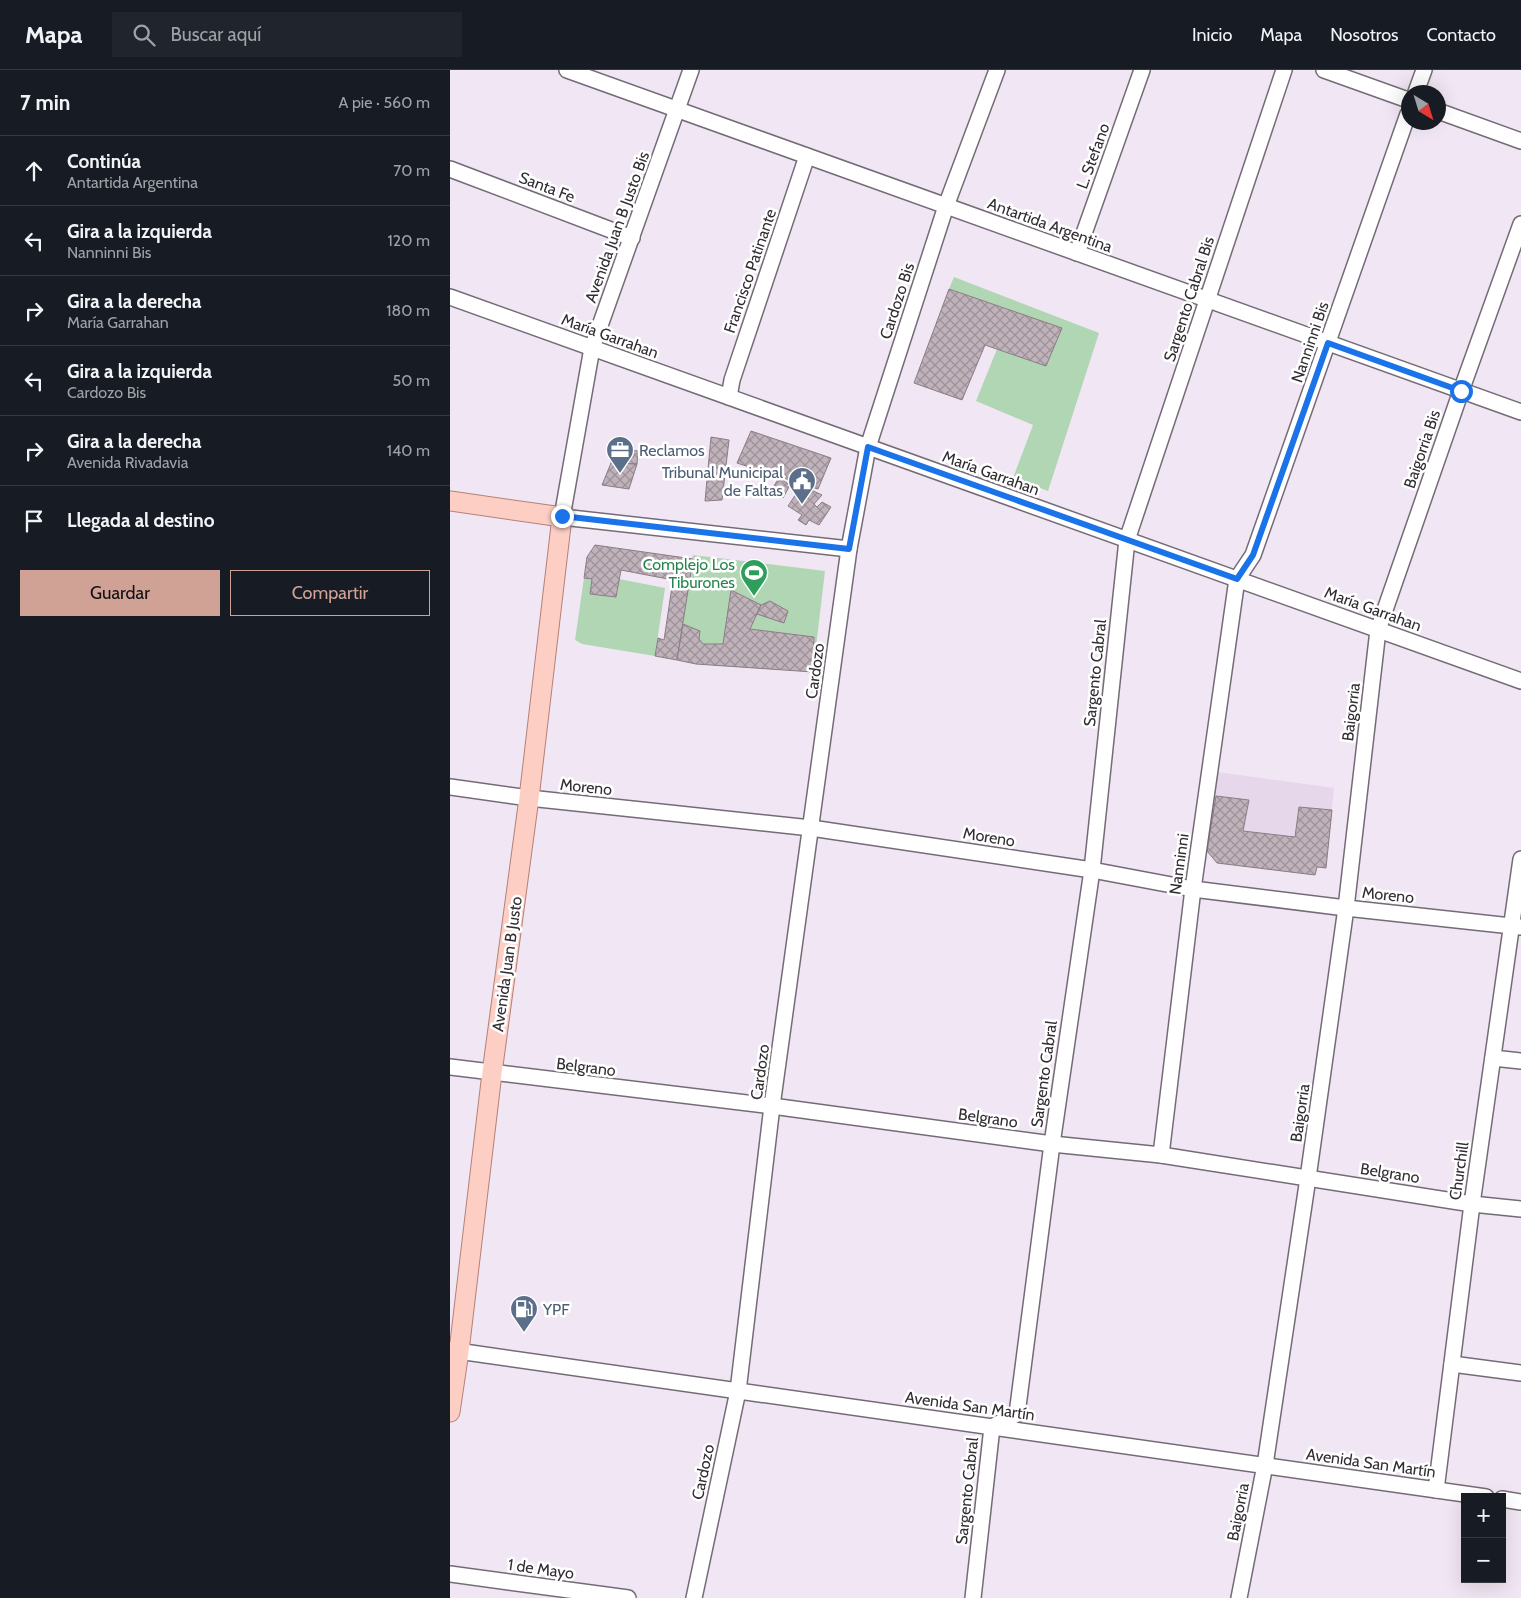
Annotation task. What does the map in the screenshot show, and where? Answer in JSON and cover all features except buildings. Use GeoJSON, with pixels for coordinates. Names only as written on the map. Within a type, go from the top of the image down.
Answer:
{"type":"FeatureCollection","features":[{"type":"Feature","properties":{"kind":"main road"},"geometry":{"type":"LineString","coordinates":[[450,501],[562,516]]}},
{"type":"Feature","properties":{"kind":"main road","name":"Avenida Juan B Justo"},"geometry":{"type":"LineString","coordinates":[[450,1412],[455,1350],[529,798],[562,516]]}},
{"type":"Feature","properties":{"kind":"street","name":"Antartida Argentina"},"geometry":{"type":"LineString","coordinates":[[567,70],[1521,412]]}},
{"type":"Feature","properties":{"kind":"street","name":"Avenida Juan B Justo Bis"},"geometry":{"type":"LineString","coordinates":[[562,516],[592,348],[691,70]]}},
{"type":"Feature","properties":{"kind":"street","name":"Cardozo Bis"},"geometry":{"type":"LineString","coordinates":[[849,549],[868,447],[946,206],[997,70]]}},
{"type":"Feature","properties":{"kind":"street","name":"L. Stefano"},"geometry":{"type":"LineString","coordinates":[[1077,253],[1142,70]]}},
{"type":"Feature","properties":{"kind":"street","name":"Sargento Cabral Bis"},"geometry":{"type":"LineString","coordinates":[[1128,540],[1284,70]]}},
{"type":"Feature","properties":{"kind":"street"},"geometry":{"type":"LineString","coordinates":[[1324,70],[1401,98]]}},
{"type":"Feature","properties":{"kind":"street"},"geometry":{"type":"LineString","coordinates":[[1419,85],[1424,70]]}},
{"type":"Feature","properties":{"kind":"street"},"geometry":{"type":"LineString","coordinates":[[1446,114],[1521,141]]}},
{"type":"Feature","properties":{"kind":"street","name":"Nanninni Bis"},"geometry":{"type":"LineString","coordinates":[[1237,579],[1253,555],[1402,130]]}},
{"type":"Feature","properties":{"kind":"street","name":"Francisco Patinante"},"geometry":{"type":"LineString","coordinates":[[729,397],[732,380],[807,156]]}},
{"type":"Feature","properties":{"kind":"street","name":"Santa Fe"},"geometry":{"type":"LineString","coordinates":[[450,168],[632,238]]}},
{"type":"Feature","properties":{"kind":"street","name":"Baigorria Bis"},"geometry":{"type":"LineString","coordinates":[[1378,630],[1521,224]]}},
{"type":"Feature","properties":{"kind":"street","name":"María Garrahan"},"geometry":{"type":"LineString","coordinates":[[450,297],[1521,681]]}},
{"type":"Feature","properties":{"kind":"street"},"geometry":{"type":"LineString","coordinates":[[562,516],[849,549]]}},
{"type":"Feature","properties":{"kind":"street","name":"Sargento Cabral"},"geometry":{"type":"LineString","coordinates":[[973,1598],[992,1427],[1017,1414],[1052,1144],[1092,870],[1128,540]]}},
{"type":"Feature","properties":{"kind":"street","name":"Cardozo"},"geometry":{"type":"LineString","coordinates":[[694,1598],[738,1390],[772,1106],[849,549]]}},
{"type":"Feature","properties":{"kind":"street","name":"Nanninni"},"geometry":{"type":"LineString","coordinates":[[1161,1155],[1193,889],[1237,579]]}},
{"type":"Feature","properties":{"kind":"street","name":"Baigorria"},"geometry":{"type":"LineString","coordinates":[[1239,1598],[1265,1465],[1308,1178],[1346,908],[1378,630]]}},
{"type":"Feature","properties":{"kind":"street","name":"Moreno"},"geometry":{"type":"LineString","coordinates":[[450,787],[529,798],[811,828],[1092,870],[1193,889],[1516,926]]}},
{"type":"Feature","properties":{"kind":"street","name":"Churchill"},"geometry":{"type":"LineString","coordinates":[[1436,1490],[1472,1204],[1493,1058],[1516,926],[1521,859]]}},
{"type":"Feature","properties":{"kind":"street"},"geometry":{"type":"LineString","coordinates":[[1493,1058],[1521,1061]]}},
{"type":"Feature","properties":{"kind":"street","name":"Belgrano"},"geometry":{"type":"LineString","coordinates":[[450,1067],[772,1106],[1052,1144],[1161,1155],[1472,1204],[1521,1209]]}},
{"type":"Feature","properties":{"kind":"street","name":"Avenida San Martín"},"geometry":{"type":"LineString","coordinates":[[455,1350],[1461,1494]]}},
{"type":"Feature","properties":{"kind":"street"},"geometry":{"type":"LineString","coordinates":[[1452,1364],[1521,1373]]}},
{"type":"Feature","properties":{"kind":"street"},"geometry":{"type":"LineString","coordinates":[[1506,1500],[1521,1502]]}},
{"type":"Feature","properties":{"kind":"street","name":"1 de Mayo"},"geometry":{"type":"LineString","coordinates":[[450,1574],[628,1598]]}},
{"type":"Feature","properties":{"kind":"shaded area"},"geometry":{"type":"Polygon","coordinates":[[[1217,772],[1334,788],[1326,868],[1317,867],[1315,875],[1217,863],[1207,851],[1217,772]]]}},
{"type":"Feature","properties":{"kind":"green space"},"geometry":{"type":"Polygon","coordinates":[[[954,277],[1099,333],[1048,491],[1013,478],[1033,425],[976,401],[997,349],[1046,365],[1062,328],[949,289],[954,277]]]}},
{"type":"Feature","properties":{"kind":"green space","name":"Complejo Los Tiburones"},"geometry":{"type":"Polygon","coordinates":[[[693,555],[825,571],[813,672],[696,664],[677,660],[693,555]]]}},
{"type":"Feature","properties":{"kind":"green space"},"geometry":{"type":"Polygon","coordinates":[[[584,578],[592,579],[590,594],[616,597],[619,579],[665,588],[655,656],[582,644],[575,640],[584,578]]]}},
{"type":"Feature","properties":{"kind":"place","name":"Reclamos"},"geometry":{"type":"Point","coordinates":[620,474]}},
{"type":"Feature","properties":{"kind":"place","name":"Tribunal Municipal de Faltas"},"geometry":{"type":"Point","coordinates":[802,505]}},
{"type":"Feature","properties":{"kind":"place","name":"Complejo Los Tiburones"},"geometry":{"type":"Point","coordinates":[754,597]}},
{"type":"Feature","properties":{"kind":"place","name":"YPF"},"geometry":{"type":"Point","coordinates":[524,1333]}},
{"type":"Feature","properties":{"kind":"route"},"geometry":{"type":"LineString","coordinates":[[562,516],[849,549],[868,447],[1237,579],[1253,555],[1328,343],[1461,391]]}}]}
